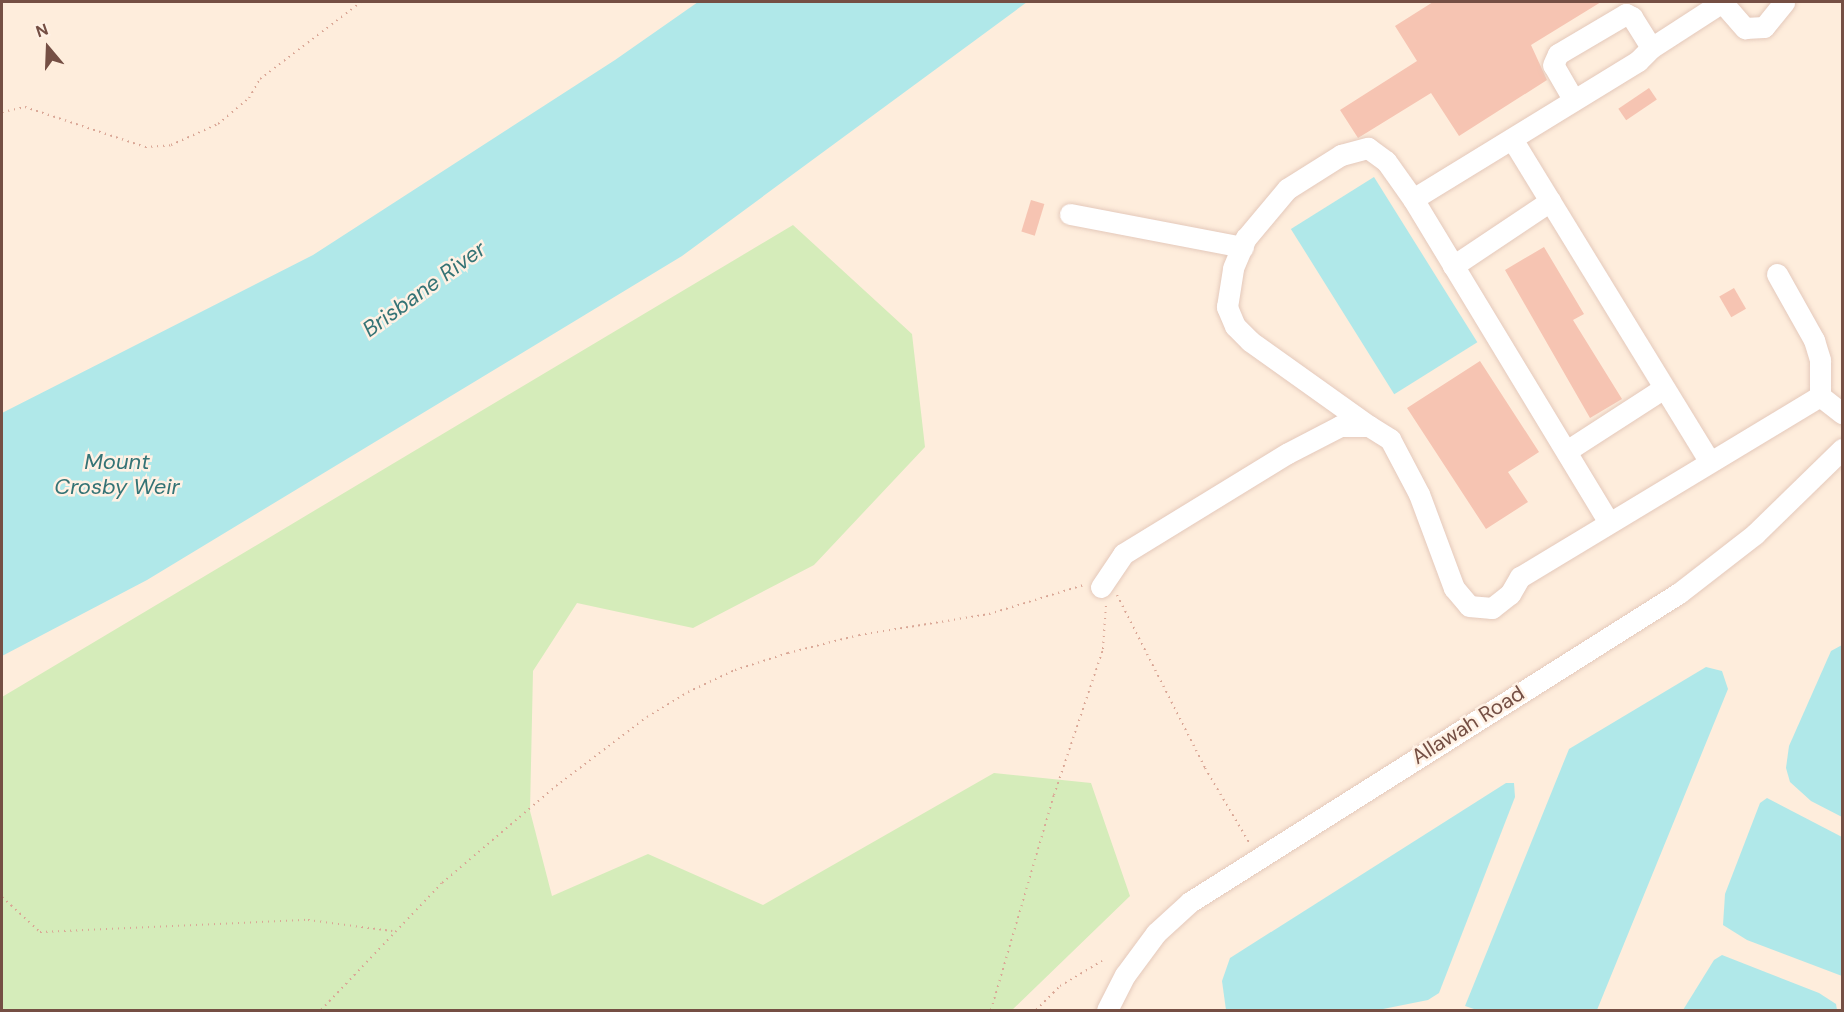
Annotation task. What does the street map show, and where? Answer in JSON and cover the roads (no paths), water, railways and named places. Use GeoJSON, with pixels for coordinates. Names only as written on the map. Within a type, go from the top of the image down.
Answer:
{"type":"FeatureCollection","features":[{"type":"Feature","properties":{"kind":"street"},"geometry":{"type":"LineString","coordinates":[[1413,199],[1638,61],[1651,48],[1722,2],[1745,28],[1764,27],[1784,2]]}},
{"type":"Feature","properties":{"kind":"street"},"geometry":{"type":"LineString","coordinates":[[1573,99],[1553,65],[1558,54],[1626,14],[1632,17],[1651,48]]}},
{"type":"Feature","properties":{"kind":"street"},"geometry":{"type":"LineString","coordinates":[[1512,139],[1709,460]]}},
{"type":"Feature","properties":{"kind":"street"},"geometry":{"type":"LineString","coordinates":[[1608,521],[1568,450],[1413,199],[1386,161],[1368,148],[1341,155],[1287,189],[1243,247],[1233,268],[1227,307],[1235,326],[1369,426],[1390,439],[1419,494],[1454,588],[1469,606],[1492,608],[1509,594],[1520,577],[1709,460],[1820,396]]}},
{"type":"Feature","properties":{"kind":"street"},"geometry":{"type":"LineString","coordinates":[[1453,266],[1550,201]]}},
{"type":"Feature","properties":{"kind":"street"},"geometry":{"type":"LineString","coordinates":[[1071,214],[1243,247]]}},
{"type":"Feature","properties":{"kind":"street"},"geometry":{"type":"LineString","coordinates":[[1777,274],[1814,340],[1820,360],[1820,396]]}},
{"type":"Feature","properties":{"kind":"street"},"geometry":{"type":"LineString","coordinates":[[1568,450],[1664,388]]}},
{"type":"Feature","properties":{"kind":"street"},"geometry":{"type":"LineString","coordinates":[[1820,396],[1842,413]]}},
{"type":"Feature","properties":{"kind":"street"},"geometry":{"type":"LineString","coordinates":[[1109,590],[1123,554],[1288,453],[1340,426],[1369,426]]}},
{"type":"Feature","properties":{"kind":"street","name":"Allawah Road"},"geometry":{"type":"LineString","coordinates":[[1107,1011],[1125,975],[1156,933],[1190,902],[1257,857],[1679,593],[1755,534],[1842,449]]}},
{"type":"Feature","properties":{"kind":"water","name":"Mount Crosby Weir"},"geometry":{"type":"Polygon","coordinates":[[[698,2],[1027,2],[682,256],[147,580],[2,656],[2,413],[313,255],[615,60],[698,2]]]}},
{"type":"Feature","properties":{"kind":"water"},"geometry":{"type":"Polygon","coordinates":[[[1374,177],[1477,342],[1394,394],[1291,229],[1374,177]]]}},
{"type":"Feature","properties":{"kind":"water"},"geometry":{"type":"Polygon","coordinates":[[[1842,645],[1842,817],[1811,801],[1790,782],[1786,768],[1789,746],[1831,651],[1842,645]]]}},
{"type":"Feature","properties":{"kind":"water"},"geometry":{"type":"Polygon","coordinates":[[[1706,667],[1722,671],[1728,689],[1597,1010],[1477,1010],[1465,1006],[1569,749],[1706,667]]]}},
{"type":"Feature","properties":{"kind":"water"},"geometry":{"type":"Polygon","coordinates":[[[1506,783],[1514,783],[1515,797],[1439,993],[1428,1000],[1378,1010],[1226,1010],[1222,981],[1230,958],[1506,783]]]}},
{"type":"Feature","properties":{"kind":"water"},"geometry":{"type":"Polygon","coordinates":[[[1767,798],[1842,837],[1842,976],[1747,940],[1723,925],[1725,894],[1760,803],[1767,798]]]}},
{"type":"Feature","properties":{"kind":"water"},"geometry":{"type":"Polygon","coordinates":[[[1722,955],[1819,993],[1836,1004],[1837,1010],[1683,1010],[1714,960],[1722,955]]]}},
{"type":"Feature","properties":{"kind":"water label","name":"Brisbane River"},"geometry":{"type":"Point","coordinates":[424,289]}}]}
